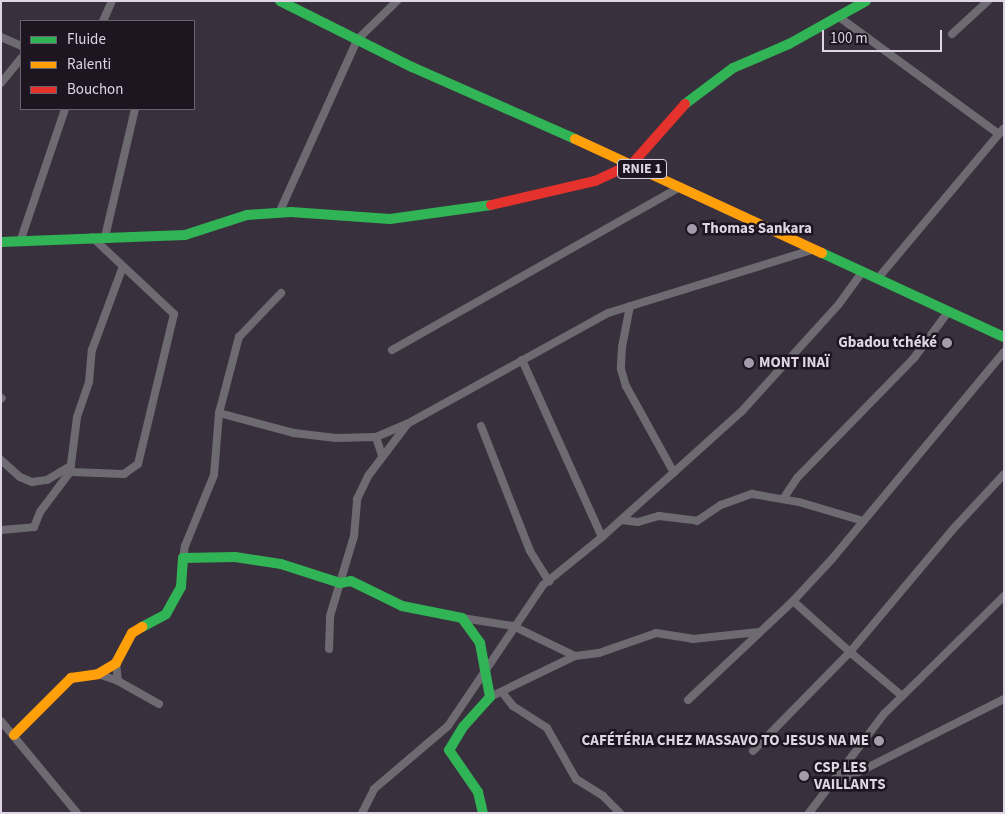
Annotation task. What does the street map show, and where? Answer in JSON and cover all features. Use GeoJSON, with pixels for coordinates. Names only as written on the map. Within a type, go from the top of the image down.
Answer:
{"type":"FeatureCollection","features":[{"type":"Feature","properties":{"kind":"main road","name":"RNIE 1"},"geometry":{"type":"LineString","coordinates":[[280,1],[357,40],[632,164],[812,250],[862,272],[879,277],[948,312],[1004,337]]}},
{"type":"Feature","properties":{"kind":"main road"},"geometry":{"type":"LineString","coordinates":[[1,242],[21,239],[185,235],[247,215],[279,213],[390,219],[430,215],[595,181],[632,164],[678,109],[723,75],[839,17],[866,1]]}},
{"type":"Feature","properties":{"kind":"main road"},"geometry":{"type":"LineString","coordinates":[[14,735],[71,678],[98,674],[116,663],[132,633],[172,606],[181,587],[183,558],[235,556],[281,564],[377,591],[402,606],[462,618],[475,631],[486,668],[490,697],[463,727],[449,750],[478,792],[483,813]]}},
{"type":"Feature","properties":{"kind":"street"},"geometry":{"type":"LineString","coordinates":[[103,20],[112,1]]}},
{"type":"Feature","properties":{"kind":"street"},"geometry":{"type":"LineString","coordinates":[[279,213],[357,40],[397,1]]}},
{"type":"Feature","properties":{"kind":"street"},"geometry":{"type":"LineString","coordinates":[[952,34],[988,1]]}},
{"type":"Feature","properties":{"kind":"street"},"geometry":{"type":"LineString","coordinates":[[839,17],[1001,131],[879,277]]}},
{"type":"Feature","properties":{"kind":"street"},"geometry":{"type":"LineString","coordinates":[[1,37],[20,46]]}},
{"type":"Feature","properties":{"kind":"street"},"geometry":{"type":"LineString","coordinates":[[1,83],[20,59]]}},
{"type":"Feature","properties":{"kind":"street"},"geometry":{"type":"LineString","coordinates":[[21,239],[65,110]]}},
{"type":"Feature","properties":{"kind":"street"},"geometry":{"type":"LineString","coordinates":[[105,237],[135,110]]}},
{"type":"Feature","properties":{"kind":"street"},"geometry":{"type":"LineString","coordinates":[[392,350],[680,187]]}},
{"type":"Feature","properties":{"kind":"street"},"geometry":{"type":"LineString","coordinates":[[1,460],[20,477],[32,482],[47,480],[70,469],[124,474],[135,469],[140,456],[174,314],[122,269],[92,237]]}},
{"type":"Feature","properties":{"kind":"street"},"geometry":{"type":"LineString","coordinates":[[219,413],[294,433],[336,438],[376,437],[407,424],[608,313],[812,250]]}},
{"type":"Feature","properties":{"kind":"street"},"geometry":{"type":"LineString","coordinates":[[1,530],[34,527],[45,504],[70,469],[77,417],[89,382],[92,350],[122,269]]}},
{"type":"Feature","properties":{"kind":"street"},"geometry":{"type":"LineString","coordinates":[[362,813],[374,789],[437,738],[537,592],[674,474],[742,411],[788,363],[839,304],[862,272]]}},
{"type":"Feature","properties":{"kind":"street"},"geometry":{"type":"LineString","coordinates":[[183,558],[185,546],[214,475],[219,413],[239,337],[281,293]]}},
{"type":"Feature","properties":{"kind":"street"},"geometry":{"type":"LineString","coordinates":[[630,306],[622,347],[621,368],[626,386],[674,474]]}},
{"type":"Feature","properties":{"kind":"street"},"geometry":{"type":"LineString","coordinates":[[783,498],[797,478],[914,358],[948,312]]}},
{"type":"Feature","properties":{"kind":"street"},"geometry":{"type":"LineString","coordinates":[[688,700],[793,601],[864,521],[1004,352]]}},
{"type":"Feature","properties":{"kind":"street"},"geometry":{"type":"LineString","coordinates":[[522,360],[602,537]]}},
{"type":"Feature","properties":{"kind":"street"},"geometry":{"type":"LineString","coordinates":[[329,649],[330,616],[345,582],[345,571],[354,536],[357,498],[382,456],[407,424]]}},
{"type":"Feature","properties":{"kind":"street"},"geometry":{"type":"LineString","coordinates":[[481,426],[530,551],[549,582]]}},
{"type":"Feature","properties":{"kind":"street"},"geometry":{"type":"LineString","coordinates":[[376,437],[382,456]]}},
{"type":"Feature","properties":{"kind":"street"},"geometry":{"type":"LineString","coordinates":[[753,751],[850,652],[955,526],[1004,474]]}},
{"type":"Feature","properties":{"kind":"street"},"geometry":{"type":"LineString","coordinates":[[621,520],[638,522],[659,516],[689,522],[739,497],[752,494],[783,498],[864,521]]}},
{"type":"Feature","properties":{"kind":"street"},"geometry":{"type":"LineString","coordinates":[[809,813],[818,809],[830,786],[884,714],[1004,596]]}},
{"type":"Feature","properties":{"kind":"street"},"geometry":{"type":"LineString","coordinates":[[793,601],[902,696]]}},
{"type":"Feature","properties":{"kind":"street"},"geometry":{"type":"LineString","coordinates":[[462,618],[513,626],[575,656]]}},
{"type":"Feature","properties":{"kind":"street"},"geometry":{"type":"LineString","coordinates":[[490,697],[575,656],[599,653],[656,633],[693,639],[759,632]]}},
{"type":"Feature","properties":{"kind":"street"},"geometry":{"type":"LineString","coordinates":[[116,663],[118,681]]}},
{"type":"Feature","properties":{"kind":"street"},"geometry":{"type":"LineString","coordinates":[[98,674],[118,681],[159,704]]}},
{"type":"Feature","properties":{"kind":"street"},"geometry":{"type":"LineString","coordinates":[[502,692],[513,706],[547,728],[576,779],[603,796],[620,813]]}},
{"type":"Feature","properties":{"kind":"street"},"geometry":{"type":"LineString","coordinates":[[830,786],[1004,699]]}},
{"type":"Feature","properties":{"kind":"street"},"geometry":{"type":"LineString","coordinates":[[1,721],[76,812]]}},
{"type":"Feature","properties":{"kind":"traffic: fast"},"geometry":{"type":"LineString","coordinates":[[280,1],[412,67],[575,139]]}},
{"type":"Feature","properties":{"kind":"traffic: fast"},"geometry":{"type":"LineString","coordinates":[[685,104],[733,68],[789,44],[866,1]]}},
{"type":"Feature","properties":{"kind":"traffic: fast"},"geometry":{"type":"LineString","coordinates":[[1,242],[185,235],[247,215],[291,212],[390,219],[491,205]]}},
{"type":"Feature","properties":{"kind":"traffic: fast"},"geometry":{"type":"LineString","coordinates":[[822,253],[1004,337]]}},
{"type":"Feature","properties":{"kind":"traffic: fast"},"geometry":{"type":"LineString","coordinates":[[142,627],[166,614],[181,587],[183,558],[235,557],[281,564],[340,583],[351,581],[402,606],[462,618],[480,643],[490,697],[463,727],[449,750],[478,792],[483,813]]}},
{"type":"Feature","properties":{"kind":"traffic: slow"},"geometry":{"type":"LineString","coordinates":[[575,139],[822,253]]}},
{"type":"Feature","properties":{"kind":"traffic: slow"},"geometry":{"type":"LineString","coordinates":[[14,735],[71,678],[98,674],[116,663],[132,633],[142,627]]}},
{"type":"Feature","properties":{"kind":"traffic: jam"},"geometry":{"type":"LineString","coordinates":[[491,205],[595,181],[632,164],[685,104]]}},
{"type":"Feature","properties":{"kind":"place","name":"Thomas Sankara"},"geometry":{"type":"Point","coordinates":[692,229]}},
{"type":"Feature","properties":{"kind":"place","name":"Gbadou tchéké"},"geometry":{"type":"Point","coordinates":[947,343]}},
{"type":"Feature","properties":{"kind":"place","name":"MONT INAÏ"},"geometry":{"type":"Point","coordinates":[749,363]}},
{"type":"Feature","properties":{"kind":"place","name":"CAFÉTÉRIA CHEZ MASSAVO TO JESUS NA ME"},"geometry":{"type":"Point","coordinates":[879,741]}},
{"type":"Feature","properties":{"kind":"place","name":"CSP LES VAILLANTS"},"geometry":{"type":"Point","coordinates":[804,776]}}]}
